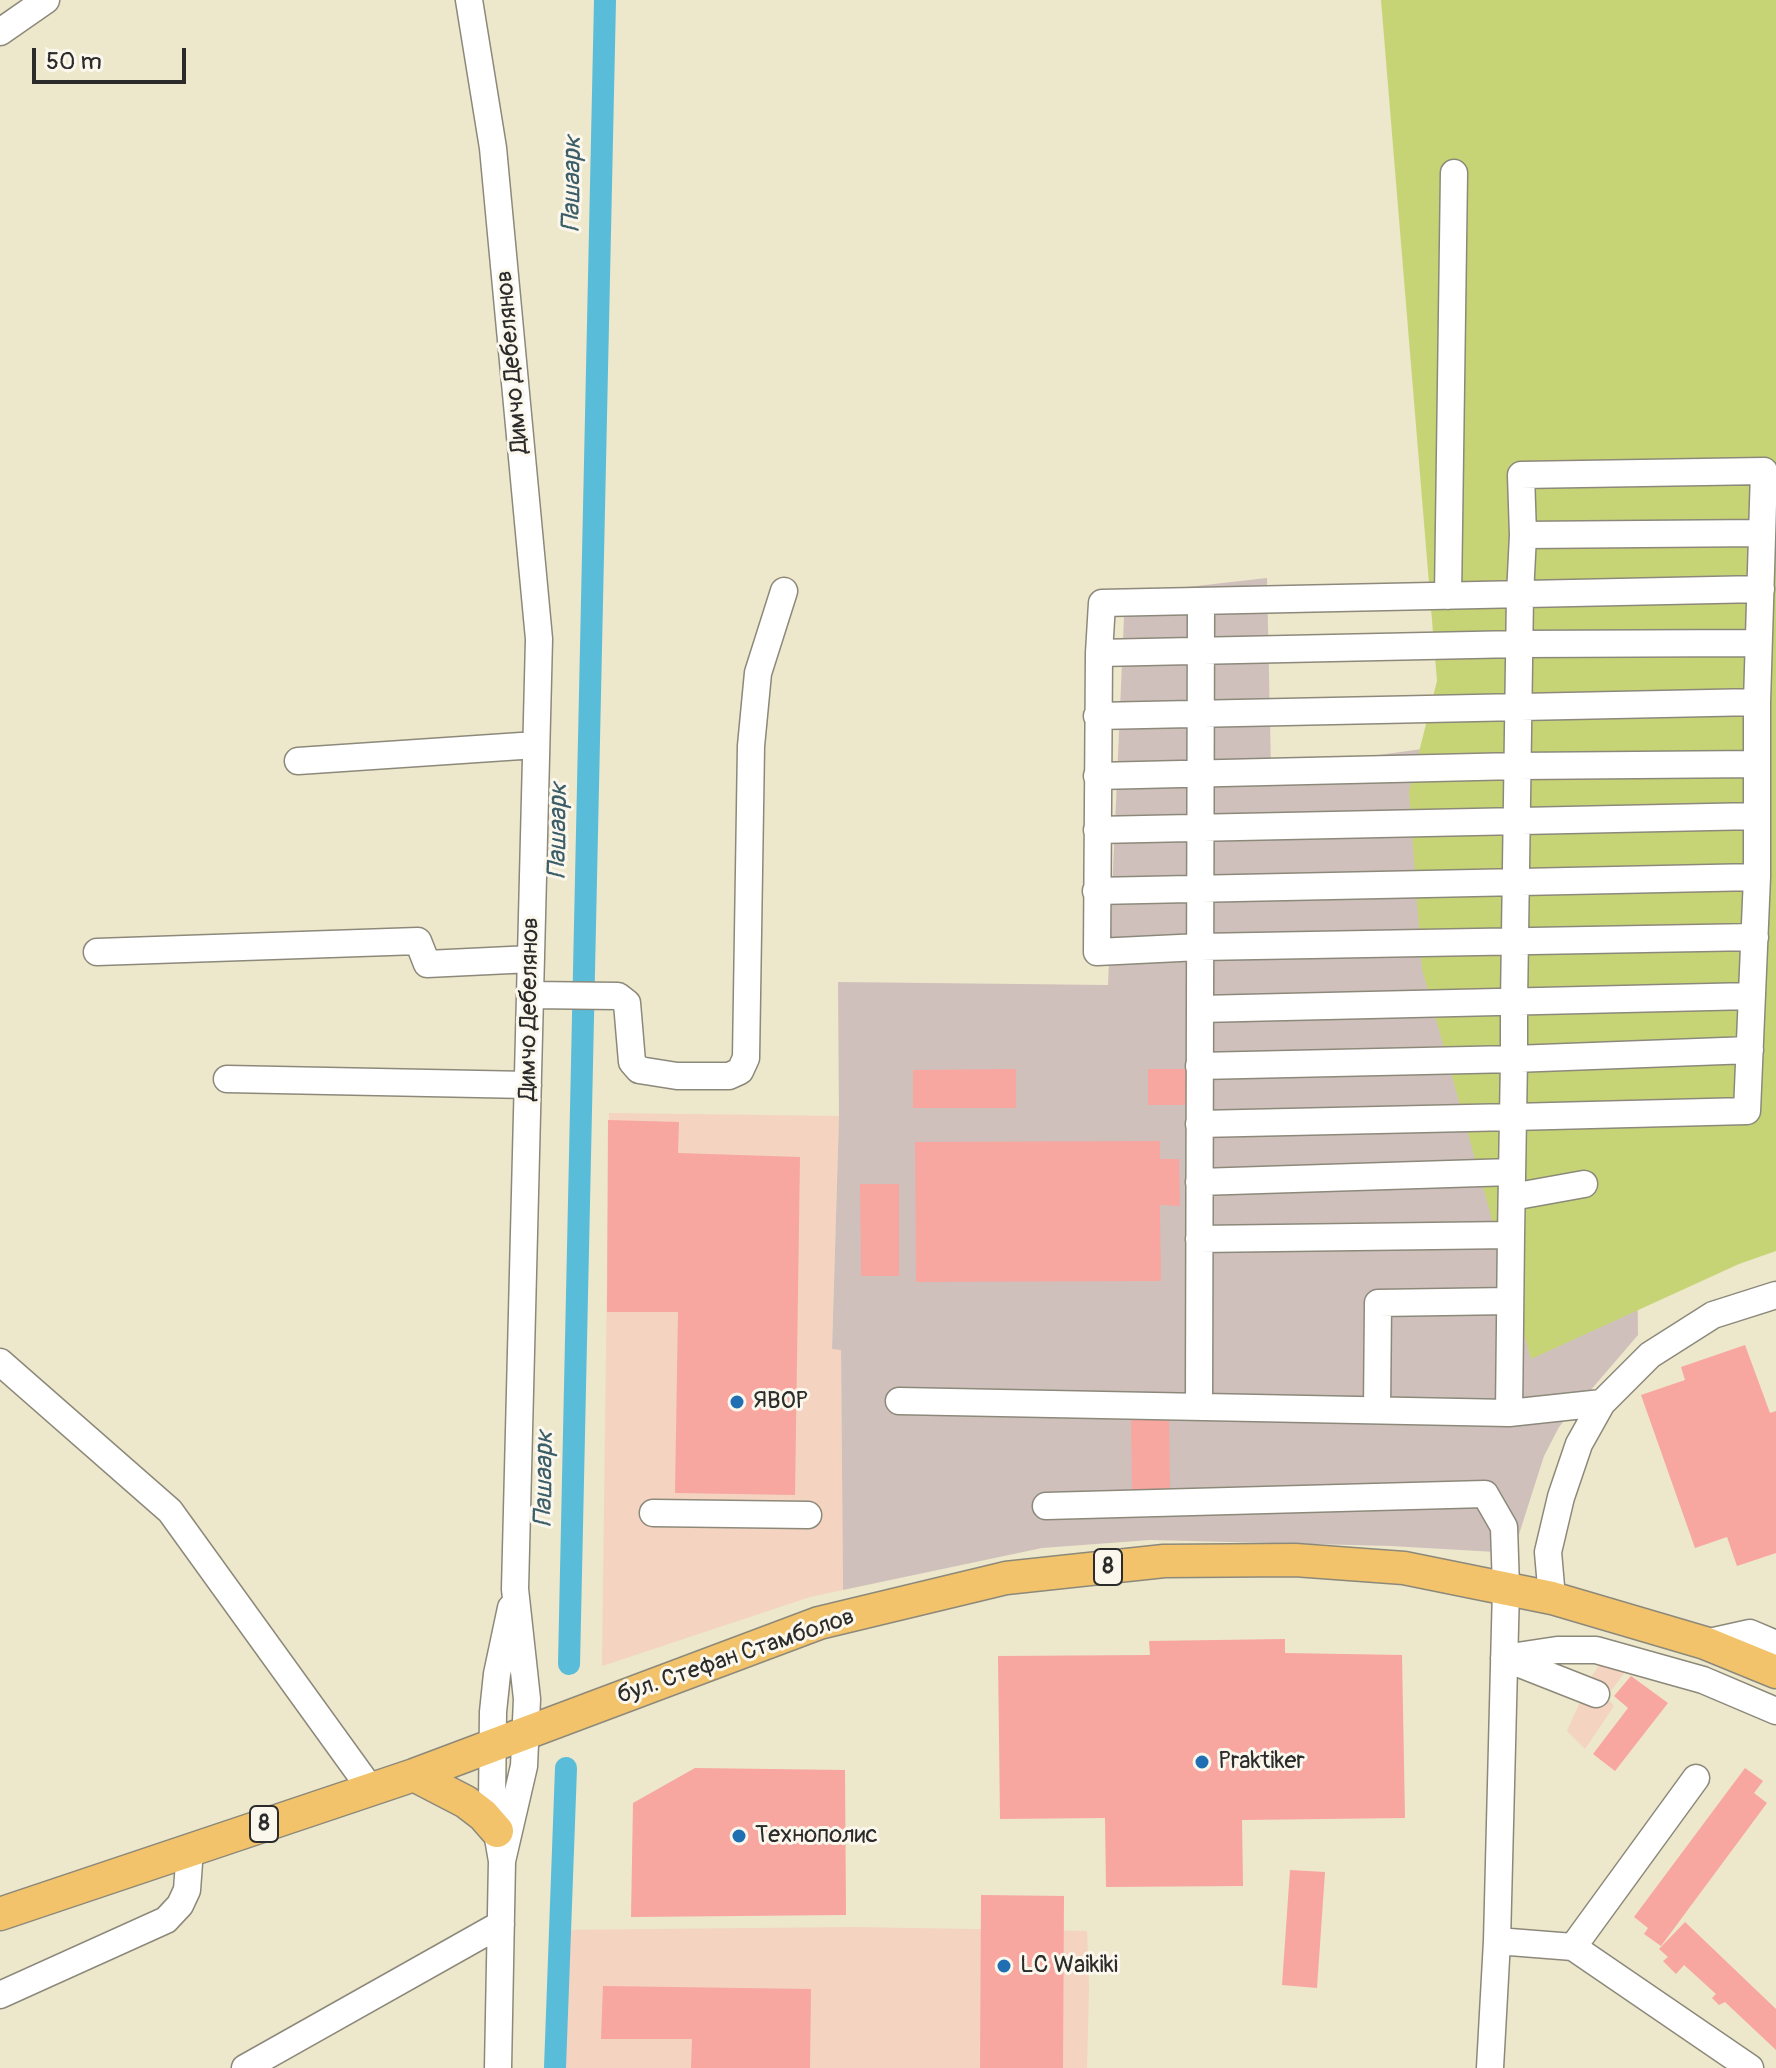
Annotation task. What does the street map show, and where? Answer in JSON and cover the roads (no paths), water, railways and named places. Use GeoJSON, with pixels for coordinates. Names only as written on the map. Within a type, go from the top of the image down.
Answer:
{"type":"FeatureCollection","features":[{"type":"Feature","properties":{"kind":"main road","name":"бул. Стефан Стамболов"},"geometry":{"type":"LineString","coordinates":[[0,1914],[414,1775],[819,1623],[1006,1578],[1164,1561],[1295,1560],[1404,1568],[1552,1598],[1705,1643],[1776,1672]]}},
{"type":"Feature","properties":{"kind":"main road"},"geometry":{"type":"LineString","coordinates":[[414,1775],[466,1802],[483,1815],[499,1846]]}},
{"type":"Feature","properties":{"kind":"street"},"geometry":{"type":"LineString","coordinates":[[0,32],[46,0]]}},
{"type":"Feature","properties":{"kind":"street","name":"Димчо Дебелянов"},"geometry":{"type":"LineString","coordinates":[[469,0],[493,148],[538,623],[515,1589],[525,1663],[526,1731],[518,1797],[499,1846]]}},
{"type":"Feature","properties":{"kind":"street"},"geometry":{"type":"LineString","coordinates":[[1448,596],[1454,173]]}},
{"type":"Feature","properties":{"kind":"street"},"geometry":{"type":"LineString","coordinates":[[1199,1124],[1513,1117],[1747,1111],[1757,877],[1758,643],[1764,471],[1521,475],[1523,535],[1519,644],[1518,766],[1514,1003],[1514,1059],[1513,1117],[1512,1185],[1511,1235],[1510,1301],[1509,1413]]}},
{"type":"Feature","properties":{"kind":"street"},"geometry":{"type":"LineString","coordinates":[[1523,535],[1762,533]]}},
{"type":"Feature","properties":{"kind":"street"},"geometry":{"type":"LineString","coordinates":[[1755,937],[1200,947],[1097,952],[1097,716],[1102,603],[1761,589]]}},
{"type":"Feature","properties":{"kind":"street"},"geometry":{"type":"LineString","coordinates":[[530,995],[618,996],[627,1003],[632,1062],[639,1070],[677,1076],[729,1076],[740,1071],[746,1058],[751,746],[758,673],[784,591]]}},
{"type":"Feature","properties":{"kind":"street"},"geometry":{"type":"LineString","coordinates":[[1199,1406],[1201,602]]}},
{"type":"Feature","properties":{"kind":"street"},"geometry":{"type":"LineString","coordinates":[[1099,653],[1519,644],[1758,643]]}},
{"type":"Feature","properties":{"kind":"street"},"geometry":{"type":"LineString","coordinates":[[1097,716],[1757,702]]}},
{"type":"Feature","properties":{"kind":"street"},"geometry":{"type":"LineString","coordinates":[[298,761],[536,745]]}},
{"type":"Feature","properties":{"kind":"street"},"geometry":{"type":"LineString","coordinates":[[1097,776],[1756,764]]}},
{"type":"Feature","properties":{"kind":"street"},"geometry":{"type":"LineString","coordinates":[[1097,830],[1757,816]]}},
{"type":"Feature","properties":{"kind":"street"},"geometry":{"type":"LineString","coordinates":[[1096,891],[1757,877]]}},
{"type":"Feature","properties":{"kind":"street"},"geometry":{"type":"LineString","coordinates":[[97,952],[418,941],[427,964],[531,959]]}},
{"type":"Feature","properties":{"kind":"street"},"geometry":{"type":"LineString","coordinates":[[1200,1009],[1752,996]]}},
{"type":"Feature","properties":{"kind":"street"},"geometry":{"type":"LineString","coordinates":[[1199,1066],[1750,1050]]}},
{"type":"Feature","properties":{"kind":"street"},"geometry":{"type":"LineString","coordinates":[[227,1079],[528,1085]]}},
{"type":"Feature","properties":{"kind":"street"},"geometry":{"type":"LineString","coordinates":[[1199,1182],[1584,1184]]}},
{"type":"Feature","properties":{"kind":"street"},"geometry":{"type":"LineString","coordinates":[[1199,1239],[1511,1235]]}},
{"type":"Feature","properties":{"kind":"street"},"geometry":{"type":"LineString","coordinates":[[1552,1598],[1548,1552],[1561,1497],[1579,1444],[1602,1403],[1650,1355],[1713,1315],[1776,1295]]}},
{"type":"Feature","properties":{"kind":"street"},"geometry":{"type":"LineString","coordinates":[[1377,1410],[1378,1303],[1510,1301]]}},
{"type":"Feature","properties":{"kind":"street"},"geometry":{"type":"LineString","coordinates":[[0,1362],[170,1511],[370,1788]]}},
{"type":"Feature","properties":{"kind":"street"},"geometry":{"type":"LineString","coordinates":[[899,1401],[1509,1413],[1602,1403]]}},
{"type":"Feature","properties":{"kind":"street"},"geometry":{"type":"LineString","coordinates":[[1046,1506],[1485,1494],[1504,1527],[1506,1588],[1497,1941],[1490,2068]]}},
{"type":"Feature","properties":{"kind":"street"},"geometry":{"type":"LineString","coordinates":[[653,1513],[808,1515]]}},
{"type":"Feature","properties":{"kind":"street","name":"Димчо Дебелянов"},"geometry":{"type":"LineString","coordinates":[[499,1846],[492,1803],[492,1745],[497,1674],[515,1589]]}},
{"type":"Feature","properties":{"kind":"street"},"geometry":{"type":"LineString","coordinates":[[1705,1643],[1750,1633],[1776,1644]]}},
{"type":"Feature","properties":{"kind":"street"},"geometry":{"type":"LineString","coordinates":[[1504,1658],[1557,1650],[1596,1650],[1703,1680],[1776,1711]]}},
{"type":"Feature","properties":{"kind":"street"},"geometry":{"type":"LineString","coordinates":[[1504,1658],[1596,1694]]}},
{"type":"Feature","properties":{"kind":"street"},"geometry":{"type":"LineString","coordinates":[[1573,1947],[1696,1778]]}},
{"type":"Feature","properties":{"kind":"street"},"geometry":{"type":"LineString","coordinates":[[498,2068],[499,1846]]}},
{"type":"Feature","properties":{"kind":"street"},"geometry":{"type":"LineString","coordinates":[[0,1995],[166,1920],[180,1905],[187,1890],[190,1849]]}},
{"type":"Feature","properties":{"kind":"street"},"geometry":{"type":"LineString","coordinates":[[245,2068],[501,1924]]}},
{"type":"Feature","properties":{"kind":"street"},"geometry":{"type":"LineString","coordinates":[[1497,1941],[1573,1947],[1750,2068]]}},
{"type":"Feature","properties":{"kind":"waterway","name":"Пашаарк"},"geometry":{"type":"LineString","coordinates":[[569,1664],[605,0]]}},
{"type":"Feature","properties":{"kind":"waterway","name":"Пашаарк"},"geometry":{"type":"LineString","coordinates":[[555,2068],[566,1768]]}},
{"type":"Feature","properties":{"kind":"place","name":"ЯВОР"},"geometry":{"type":"Point","coordinates":[737,1402]}},
{"type":"Feature","properties":{"kind":"place","name":"Praktiker"},"geometry":{"type":"Point","coordinates":[1202,1762]}},
{"type":"Feature","properties":{"kind":"place","name":"Технополис"},"geometry":{"type":"Point","coordinates":[739,1836]}},
{"type":"Feature","properties":{"kind":"place","name":"LC Waikiki"},"geometry":{"type":"Point","coordinates":[1004,1966]}}]}
